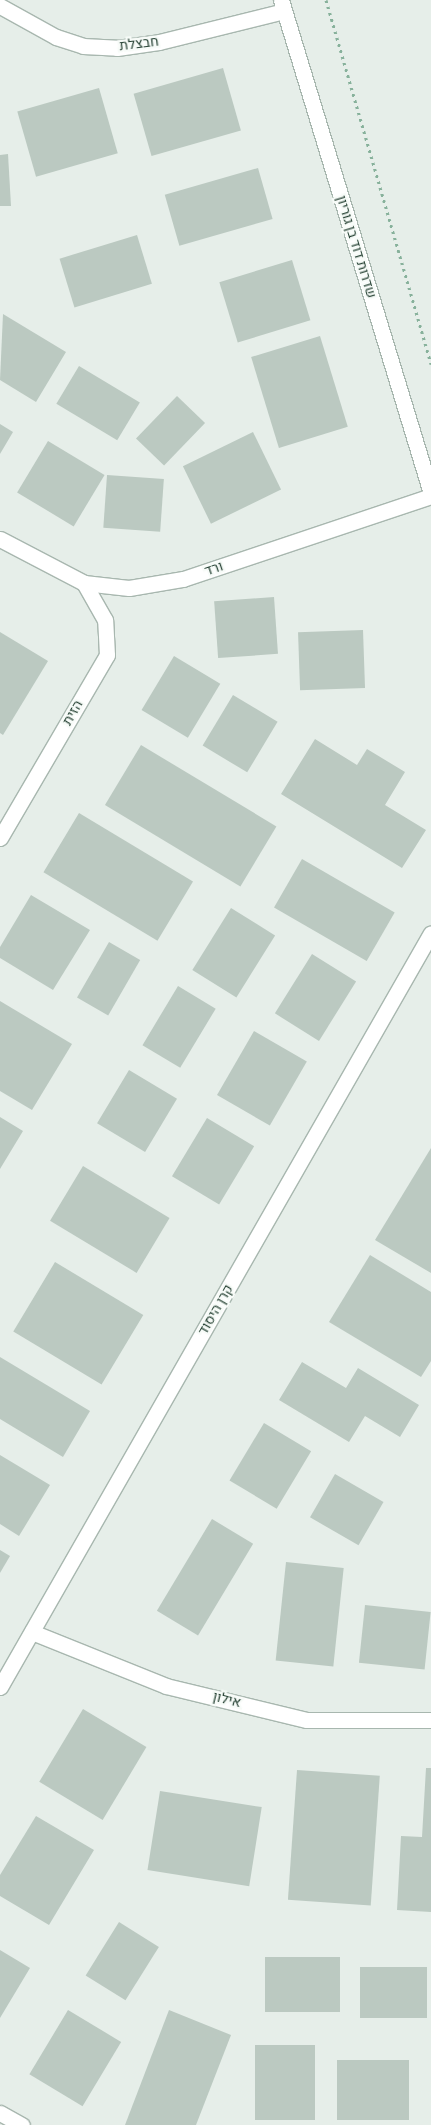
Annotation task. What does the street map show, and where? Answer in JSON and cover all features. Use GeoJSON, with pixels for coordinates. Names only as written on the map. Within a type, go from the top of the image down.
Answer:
{"type":"FeatureCollection","features":[{"type":"Feature","properties":{"kind":"street","name":"חבצלת"},"geometry":{"type":"LineString","coordinates":[[0,6],[56,37],[83,46],[117,48],[159,42],[282,6]]}},
{"type":"Feature","properties":{"kind":"street","name":"שדרות דוד בן גוריון"},"geometry":{"type":"LineString","coordinates":[[282,6],[431,494]]}},
{"type":"Feature","properties":{"kind":"street","name":"ורד"},"geometry":{"type":"LineString","coordinates":[[0,538],[84,583],[129,588],[183,579],[431,494]]}},
{"type":"Feature","properties":{"kind":"street","name":"הזית"},"geometry":{"type":"LineString","coordinates":[[0,838],[107,655],[105,620],[84,583]]}},
{"type":"Feature","properties":{"kind":"street","name":"קרן היסוד"},"geometry":{"type":"LineString","coordinates":[[0,1687],[431,933]]}},
{"type":"Feature","properties":{"kind":"street","name":"אילון"},"geometry":{"type":"LineString","coordinates":[[32,1632],[166,1686],[307,1720],[431,1720]]}},
{"type":"Feature","properties":{"kind":"street"},"geometry":{"type":"LineString","coordinates":[[0,2113],[22,2125]]}},
{"type":"Feature","properties":{"kind":"path"},"geometry":{"type":"LineString","coordinates":[[326,0],[431,364]]}},
{"type":"Feature","properties":{"kind":"building"},"geometry":{"type":"Polygon","coordinates":[[[223,68],[241,130],[152,156],[134,94],[223,68]]]}},
{"type":"Feature","properties":{"kind":"building"},"geometry":{"type":"Polygon","coordinates":[[[99,88],[118,153],[36,177],[17,111],[99,88]]]}},
{"type":"Feature","properties":{"kind":"building"},"geometry":{"type":"Polygon","coordinates":[[[8,154],[11,206],[0,206],[0,155],[8,154]]]}},
{"type":"Feature","properties":{"kind":"building"},"geometry":{"type":"Polygon","coordinates":[[[258,168],[273,219],[179,246],[165,195],[258,168]]]}},
{"type":"Feature","properties":{"kind":"building"},"geometry":{"type":"Polygon","coordinates":[[[137,235],[152,284],[74,307],[60,259],[137,235]]]}},
{"type":"Feature","properties":{"kind":"building"},"geometry":{"type":"Polygon","coordinates":[[[292,260],[310,320],[238,342],[219,282],[292,260]]]}},
{"type":"Feature","properties":{"kind":"building"},"geometry":{"type":"Polygon","coordinates":[[[3,314],[66,352],[36,402],[0,380],[3,314]]]}},
{"type":"Feature","properties":{"kind":"building"},"geometry":{"type":"Polygon","coordinates":[[[320,336],[348,427],[279,448],[251,357],[320,336]]]}},
{"type":"Feature","properties":{"kind":"building"},"geometry":{"type":"Polygon","coordinates":[[[79,366],[140,403],[117,440],[56,404],[79,366]]]}},
{"type":"Feature","properties":{"kind":"building"},"geometry":{"type":"Polygon","coordinates":[[[177,396],[205,423],[164,466],[136,438],[177,396]]]}},
{"type":"Feature","properties":{"kind":"building"},"geometry":{"type":"Polygon","coordinates":[[[0,424],[13,432],[0,454],[0,424]]]}},
{"type":"Feature","properties":{"kind":"building"},"geometry":{"type":"Polygon","coordinates":[[[253,432],[281,490],[211,524],[183,466],[253,432]]]}},
{"type":"Feature","properties":{"kind":"building"},"geometry":{"type":"Polygon","coordinates":[[[48,441],[105,475],[74,526],[17,492],[48,441]]]}},
{"type":"Feature","properties":{"kind":"building"},"geometry":{"type":"Polygon","coordinates":[[[107,475],[164,479],[160,532],[103,528],[107,475]]]}},
{"type":"Feature","properties":{"kind":"building"},"geometry":{"type":"Polygon","coordinates":[[[274,597],[278,654],[218,658],[214,601],[274,597]]]}},
{"type":"Feature","properties":{"kind":"building"},"geometry":{"type":"Polygon","coordinates":[[[363,630],[365,688],[300,690],[298,632],[363,630]]]}},
{"type":"Feature","properties":{"kind":"building"},"geometry":{"type":"Polygon","coordinates":[[[0,632],[48,661],[3,735],[0,733],[0,632]]]}},
{"type":"Feature","properties":{"kind":"building"},"geometry":{"type":"Polygon","coordinates":[[[174,656],[220,684],[188,738],[142,710],[174,656]]]}},
{"type":"Feature","properties":{"kind":"building"},"geometry":{"type":"Polygon","coordinates":[[[233,695],[278,722],[247,772],[203,746],[233,695]]]}},
{"type":"Feature","properties":{"kind":"building"},"geometry":{"type":"Polygon","coordinates":[[[315,739],[357,765],[367,749],[405,772],[385,805],[426,830],[402,868],[281,794],[315,739]]]}},
{"type":"Feature","properties":{"kind":"building"},"geometry":{"type":"Polygon","coordinates":[[[141,745],[276,826],[240,886],[105,805],[141,745]]]}},
{"type":"Feature","properties":{"kind":"building"},"geometry":{"type":"Polygon","coordinates":[[[79,813],[193,882],[157,941],[43,872],[79,813]]]}},
{"type":"Feature","properties":{"kind":"building"},"geometry":{"type":"Polygon","coordinates":[[[302,859],[395,912],[367,961],[274,907],[302,859]]]}},
{"type":"Feature","properties":{"kind":"building"},"geometry":{"type":"Polygon","coordinates":[[[31,895],[90,930],[53,990],[0,958],[0,947],[31,895]]]}},
{"type":"Feature","properties":{"kind":"building"},"geometry":{"type":"Polygon","coordinates":[[[231,908],[275,936],[236,997],[192,970],[231,908]]]}},
{"type":"Feature","properties":{"kind":"building"},"geometry":{"type":"Polygon","coordinates":[[[109,942],[140,960],[108,1015],[77,997],[109,942]]]}},
{"type":"Feature","properties":{"kind":"building"},"geometry":{"type":"Polygon","coordinates":[[[312,954],[356,982],[319,1041],[275,1013],[312,954]]]}},
{"type":"Feature","properties":{"kind":"building"},"geometry":{"type":"Polygon","coordinates":[[[178,986],[216,1009],[180,1068],[142,1045],[178,986]]]}},
{"type":"Feature","properties":{"kind":"building"},"geometry":{"type":"Polygon","coordinates":[[[0,1001],[72,1044],[32,1110],[0,1091],[0,1001]]]}},
{"type":"Feature","properties":{"kind":"building"},"geometry":{"type":"Polygon","coordinates":[[[254,1031],[307,1062],[270,1126],[217,1095],[254,1031]]]}},
{"type":"Feature","properties":{"kind":"building"},"geometry":{"type":"Polygon","coordinates":[[[129,1070],[177,1099],[145,1152],[97,1123],[129,1070]]]}},
{"type":"Feature","properties":{"kind":"building"},"geometry":{"type":"Polygon","coordinates":[[[0,1117],[23,1131],[0,1169],[0,1117]]]}},
{"type":"Feature","properties":{"kind":"building"},"geometry":{"type":"Polygon","coordinates":[[[207,1118],[254,1146],[219,1205],[172,1176],[207,1118]]]}},
{"type":"Feature","properties":{"kind":"building"},"geometry":{"type":"Polygon","coordinates":[[[431,1148],[431,1273],[375,1240],[431,1148]]]}},
{"type":"Feature","properties":{"kind":"building"},"geometry":{"type":"Polygon","coordinates":[[[83,1166],[170,1218],[137,1273],[50,1221],[83,1166]]]}},
{"type":"Feature","properties":{"kind":"building"},"geometry":{"type":"Polygon","coordinates":[[[370,1255],[431,1292],[431,1361],[421,1377],[329,1322],[370,1255]]]}},
{"type":"Feature","properties":{"kind":"building"},"geometry":{"type":"Polygon","coordinates":[[[55,1262],[143,1315],[102,1384],[13,1331],[55,1262]]]}},
{"type":"Feature","properties":{"kind":"building"},"geometry":{"type":"Polygon","coordinates":[[[0,1357],[90,1411],[63,1457],[0,1419],[0,1357]]]}},
{"type":"Feature","properties":{"kind":"building"},"geometry":{"type":"Polygon","coordinates":[[[302,1362],[346,1388],[358,1368],[419,1405],[400,1437],[365,1416],[349,1442],[279,1400],[302,1362]]]}},
{"type":"Feature","properties":{"kind":"building"},"geometry":{"type":"Polygon","coordinates":[[[264,1423],[311,1451],[277,1509],[229,1480],[264,1423]]]}},
{"type":"Feature","properties":{"kind":"building"},"geometry":{"type":"Polygon","coordinates":[[[0,1455],[50,1485],[19,1536],[0,1524],[0,1455]]]}},
{"type":"Feature","properties":{"kind":"building"},"geometry":{"type":"Polygon","coordinates":[[[335,1474],[383,1502],[358,1545],[310,1517],[335,1474]]]}},
{"type":"Feature","properties":{"kind":"building"},"geometry":{"type":"Polygon","coordinates":[[[212,1519],[253,1544],[198,1635],[157,1611],[212,1519]]]}},
{"type":"Feature","properties":{"kind":"building"},"geometry":{"type":"Polygon","coordinates":[[[0,1550],[10,1556],[0,1573],[0,1550]]]}},
{"type":"Feature","properties":{"kind":"building"},"geometry":{"type":"Polygon","coordinates":[[[286,1562],[344,1568],[333,1667],[276,1660],[286,1562]]]}},
{"type":"Feature","properties":{"kind":"building"},"geometry":{"type":"Polygon","coordinates":[[[365,1605],[431,1612],[425,1670],[359,1663],[365,1605]]]}},
{"type":"Feature","properties":{"kind":"building"},"geometry":{"type":"Polygon","coordinates":[[[83,1709],[146,1747],[103,1820],[39,1782],[83,1709]]]}},
{"type":"Feature","properties":{"kind":"building"},"geometry":{"type":"Polygon","coordinates":[[[426,1768],[431,1768],[431,1912],[397,1910],[401,1836],[422,1837],[426,1768]]]}},
{"type":"Feature","properties":{"kind":"building"},"geometry":{"type":"Polygon","coordinates":[[[297,1770],[380,1776],[371,1905],[288,1900],[297,1770]]]}},
{"type":"Feature","properties":{"kind":"building"},"geometry":{"type":"Polygon","coordinates":[[[160,1791],[262,1807],[249,1886],[147,1870],[160,1791]]]}},
{"type":"Feature","properties":{"kind":"building"},"geometry":{"type":"Polygon","coordinates":[[[36,1816],[94,1850],[49,1925],[0,1896],[0,1875],[36,1816]]]}},
{"type":"Feature","properties":{"kind":"building"},"geometry":{"type":"Polygon","coordinates":[[[119,1922],[159,1947],[125,2000],[86,1975],[119,1922]]]}},
{"type":"Feature","properties":{"kind":"building"},"geometry":{"type":"Polygon","coordinates":[[[0,1950],[30,1968],[0,2018],[0,1950]]]}},
{"type":"Feature","properties":{"kind":"building"},"geometry":{"type":"Polygon","coordinates":[[[265,1957],[340,1957],[340,2012],[265,2012],[265,1957]]]}},
{"type":"Feature","properties":{"kind":"building"},"geometry":{"type":"Polygon","coordinates":[[[360,1967],[427,1967],[427,2018],[360,2018],[360,1967]]]}},
{"type":"Feature","properties":{"kind":"building"},"geometry":{"type":"Polygon","coordinates":[[[68,2010],[121,2042],[83,2106],[29,2074],[68,2010]]]}},
{"type":"Feature","properties":{"kind":"building"},"geometry":{"type":"Polygon","coordinates":[[[169,2010],[231,2035],[196,2125],[125,2125],[169,2010]]]}},
{"type":"Feature","properties":{"kind":"building"},"geometry":{"type":"Polygon","coordinates":[[[255,2045],[315,2045],[315,2120],[255,2120],[255,2045]]]}},
{"type":"Feature","properties":{"kind":"building"},"geometry":{"type":"Polygon","coordinates":[[[337,2060],[409,2060],[409,2120],[337,2120],[337,2060]]]}}]}
